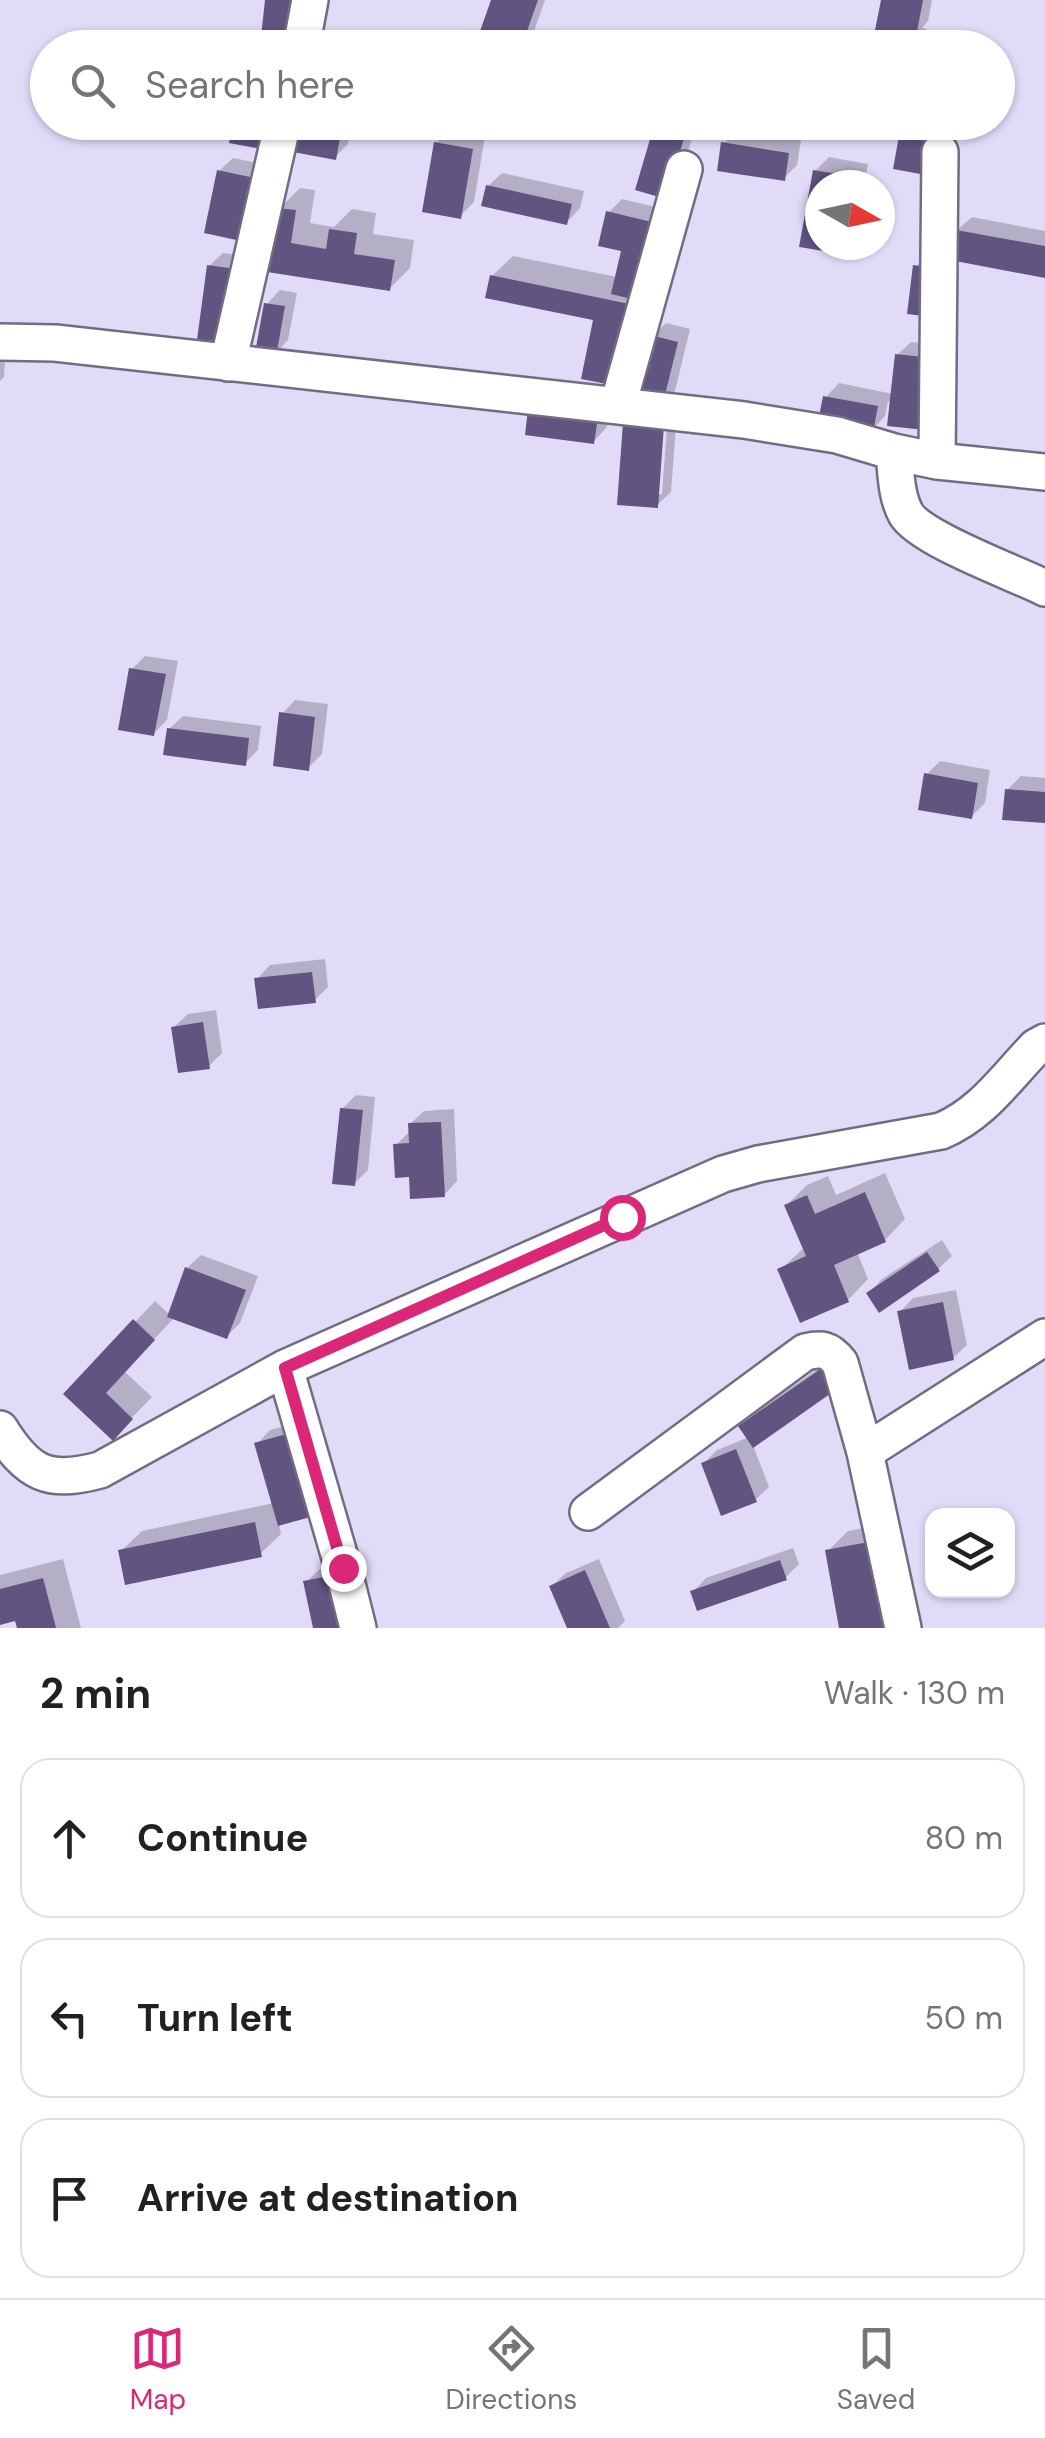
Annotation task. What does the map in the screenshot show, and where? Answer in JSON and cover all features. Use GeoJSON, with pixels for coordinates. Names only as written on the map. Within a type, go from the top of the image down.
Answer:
{"type":"FeatureCollection","features":[{"type":"Feature","properties":{"kind":"street"},"geometry":{"type":"LineString","coordinates":[[304,30],[310,0]]}},
{"type":"Feature","properties":{"kind":"street"},"geometry":{"type":"LineString","coordinates":[[228,363],[279,140]]}},
{"type":"Feature","properties":{"kind":"street"},"geometry":{"type":"LineString","coordinates":[[937,461],[940,152]]}},
{"type":"Feature","properties":{"kind":"street"},"geometry":{"type":"LineString","coordinates":[[618,405],[684,169]]}},
{"type":"Feature","properties":{"kind":"street"},"geometry":{"type":"LineString","coordinates":[[0,342],[54,343],[744,420],[819,432],[937,461],[1045,472]]}},
{"type":"Feature","properties":{"kind":"street"},"geometry":{"type":"LineString","coordinates":[[894,452],[898,495],[908,517],[925,533],[1045,588]]}},
{"type":"Feature","properties":{"kind":"street"},"geometry":{"type":"LineString","coordinates":[[0,1429],[21,1460],[44,1474],[71,1478],[100,1470],[285,1368],[723,1174],[951,1127],[980,1109],[1045,1042]]}},
{"type":"Feature","properties":{"kind":"street"},"geometry":{"type":"LineString","coordinates":[[865,1452],[1045,1337]]}},
{"type":"Feature","properties":{"kind":"street"},"geometry":{"type":"LineString","coordinates":[[588,1512],[805,1352],[831,1352],[840,1363],[865,1452],[903,1628]]}},
{"type":"Feature","properties":{"kind":"street"},"geometry":{"type":"LineString","coordinates":[[285,1368],[358,1628]]}},
{"type":"Feature","properties":{"kind":"shaded area"},"geometry":{"type":"Polygon","coordinates":[[[0,0],[1045,0],[1045,1628],[0,1628],[0,0]]]}},
{"type":"Feature","properties":{"kind":"building"},"geometry":{"type":"Polygon","coordinates":[[[265,0],[298,0],[295,30],[262,30],[265,0]]]}},
{"type":"Feature","properties":{"kind":"building"},"geometry":{"type":"Polygon","coordinates":[[[491,0],[538,0],[527,30],[480,30],[491,0]]]}},
{"type":"Feature","properties":{"kind":"building"},"geometry":{"type":"Polygon","coordinates":[[[881,0],[923,0],[917,30],[875,30],[881,0]]]}},
{"type":"Feature","properties":{"kind":"building"},"geometry":{"type":"Polygon","coordinates":[[[230,140],[275,140],[273,151],[229,143],[230,140]]]}},
{"type":"Feature","properties":{"kind":"building"},"geometry":{"type":"Polygon","coordinates":[[[295,140],[340,140],[336,160],[293,152],[295,140]]]}},
{"type":"Feature","properties":{"kind":"building"},"geometry":{"type":"Polygon","coordinates":[[[650,140],[683,140],[666,199],[635,190],[650,140]]]}},
{"type":"Feature","properties":{"kind":"building"},"geometry":{"type":"Polygon","coordinates":[[[898,140],[932,142],[926,175],[893,169],[898,140]]]}},
{"type":"Feature","properties":{"kind":"building"},"geometry":{"type":"Polygon","coordinates":[[[434,142],[473,149],[461,219],[422,212],[434,142]]]}},
{"type":"Feature","properties":{"kind":"building"},"geometry":{"type":"Polygon","coordinates":[[[721,142],[789,153],[785,181],[717,171],[721,142]]]}},
{"type":"Feature","properties":{"kind":"building"},"geometry":{"type":"Polygon","coordinates":[[[217,170],[255,178],[241,241],[204,233],[217,170]]]}},
{"type":"Feature","properties":{"kind":"building"},"geometry":{"type":"Polygon","coordinates":[[[486,185],[572,204],[567,225],[481,206],[486,185]]]}},
{"type":"Feature","properties":{"kind":"building"},"geometry":{"type":"Polygon","coordinates":[[[277,208],[296,210],[291,243],[326,249],[329,229],[357,233],[354,254],[395,260],[390,291],[267,272],[277,208]]]}},
{"type":"Feature","properties":{"kind":"building"},"geometry":{"type":"Polygon","coordinates":[[[606,211],[660,224],[640,301],[611,294],[621,251],[598,246],[606,211]]]}},
{"type":"Feature","properties":{"kind":"building"},"geometry":{"type":"Polygon","coordinates":[[[805,214],[805,248],[799,247],[805,214]]]}},
{"type":"Feature","properties":{"kind":"building"},"geometry":{"type":"Polygon","coordinates":[[[956,230],[1045,246],[1045,278],[950,260],[956,230]]]}},
{"type":"Feature","properties":{"kind":"building"},"geometry":{"type":"Polygon","coordinates":[[[207,265],[236,269],[227,344],[197,340],[207,265]]]}},
{"type":"Feature","properties":{"kind":"building"},"geometry":{"type":"Polygon","coordinates":[[[913,265],[938,269],[932,317],[907,314],[913,265]]]}},
{"type":"Feature","properties":{"kind":"building"},"geometry":{"type":"Polygon","coordinates":[[[490,275],[634,305],[617,386],[581,379],[593,320],[485,298],[490,275]]]}},
{"type":"Feature","properties":{"kind":"building"},"geometry":{"type":"Polygon","coordinates":[[[264,303],[285,306],[276,357],[255,353],[264,303]]]}},
{"type":"Feature","properties":{"kind":"building"},"geometry":{"type":"Polygon","coordinates":[[[650,335],[678,342],[662,407],[635,401],[650,335]]]}},
{"type":"Feature","properties":{"kind":"building"},"geometry":{"type":"Polygon","coordinates":[[[895,354],[933,358],[925,430],[887,426],[895,354]]]}},
{"type":"Feature","properties":{"kind":"building"},"geometry":{"type":"Polygon","coordinates":[[[823,396],[878,406],[873,432],[818,422],[823,396]]]}},
{"type":"Feature","properties":{"kind":"building"},"geometry":{"type":"Polygon","coordinates":[[[528,409],[598,417],[594,444],[525,435],[528,409]]]}},
{"type":"Feature","properties":{"kind":"building"},"geometry":{"type":"Polygon","coordinates":[[[623,422],[664,425],[658,508],[617,505],[623,422]]]}},
{"type":"Feature","properties":{"kind":"building"},"geometry":{"type":"Polygon","coordinates":[[[129,668],[166,674],[154,736],[118,730],[129,668]]]}},
{"type":"Feature","properties":{"kind":"building"},"geometry":{"type":"Polygon","coordinates":[[[279,712],[315,717],[309,771],[273,766],[279,712]]]}},
{"type":"Feature","properties":{"kind":"building"},"geometry":{"type":"Polygon","coordinates":[[[167,728],[249,738],[246,766],[163,755],[167,728]]]}},
{"type":"Feature","properties":{"kind":"building"},"geometry":{"type":"Polygon","coordinates":[[[924,773],[978,783],[972,819],[918,810],[924,773]]]}},
{"type":"Feature","properties":{"kind":"building"},"geometry":{"type":"Polygon","coordinates":[[[1005,789],[1045,792],[1045,823],[1002,820],[1005,789]]]}},
{"type":"Feature","properties":{"kind":"building"},"geometry":{"type":"Polygon","coordinates":[[[312,972],[316,1003],[258,1009],[254,978],[312,972]]]}},
{"type":"Feature","properties":{"kind":"building"},"geometry":{"type":"Polygon","coordinates":[[[203,1022],[210,1069],[178,1073],[171,1027],[203,1022]]]}},
{"type":"Feature","properties":{"kind":"building"},"geometry":{"type":"Polygon","coordinates":[[[340,1108],[363,1110],[355,1186],[332,1184],[340,1108]]]}},
{"type":"Feature","properties":{"kind":"building"},"geometry":{"type":"Polygon","coordinates":[[[441,1122],[445,1197],[410,1199],[409,1177],[395,1178],[393,1144],[409,1143],[408,1123],[441,1122]]]}},
{"type":"Feature","properties":{"kind":"building"},"geometry":{"type":"Polygon","coordinates":[[[865,1192],[886,1242],[834,1265],[849,1302],[800,1323],[777,1269],[806,1256],[784,1205],[807,1195],[815,1214],[865,1192]]]}},
{"type":"Feature","properties":{"kind":"building"},"geometry":{"type":"Polygon","coordinates":[[[927,1252],[940,1271],[879,1313],[866,1293],[927,1252]]]}},
{"type":"Feature","properties":{"kind":"building"},"geometry":{"type":"Polygon","coordinates":[[[185,1267],[246,1290],[227,1339],[167,1317],[185,1267]]]}},
{"type":"Feature","properties":{"kind":"building"},"geometry":{"type":"Polygon","coordinates":[[[943,1302],[954,1360],[909,1370],[897,1311],[943,1302]]]}},
{"type":"Feature","properties":{"kind":"building"},"geometry":{"type":"Polygon","coordinates":[[[133,1319],[155,1340],[106,1393],[133,1419],[113,1441],[63,1394],[133,1319]]]}},
{"type":"Feature","properties":{"kind":"building"},"geometry":{"type":"Polygon","coordinates":[[[822,1368],[837,1389],[753,1448],[738,1426],[822,1368]]]}},
{"type":"Feature","properties":{"kind":"building"},"geometry":{"type":"Polygon","coordinates":[[[290,1433],[314,1516],[278,1526],[254,1443],[290,1433]]]}},
{"type":"Feature","properties":{"kind":"building"},"geometry":{"type":"Polygon","coordinates":[[[736,1449],[757,1502],[721,1516],[701,1463],[736,1449]]]}},
{"type":"Feature","properties":{"kind":"building"},"geometry":{"type":"Polygon","coordinates":[[[255,1522],[262,1557],[125,1585],[118,1550],[255,1522]]]}},
{"type":"Feature","properties":{"kind":"building"},"geometry":{"type":"Polygon","coordinates":[[[880,1540],[896,1628],[839,1628],[825,1550],[880,1540]]]}},
{"type":"Feature","properties":{"kind":"building"},"geometry":{"type":"Polygon","coordinates":[[[780,1560],[787,1580],[697,1611],[690,1591],[780,1560]]]}},
{"type":"Feature","properties":{"kind":"building"},"geometry":{"type":"Polygon","coordinates":[[[585,1570],[610,1628],[567,1628],[549,1586],[585,1570]]]}},
{"type":"Feature","properties":{"kind":"building"},"geometry":{"type":"Polygon","coordinates":[[[340,1574],[351,1628],[313,1628],[303,1581],[340,1574]]]}},
{"type":"Feature","properties":{"kind":"building"},"geometry":{"type":"Polygon","coordinates":[[[43,1578],[56,1628],[17,1628],[15,1621],[0,1625],[0,1589],[43,1578]]]}},
{"type":"Feature","properties":{"kind":"route"},"geometry":{"type":"LineString","coordinates":[[343,1568],[285,1368],[622,1217]]}}]}
